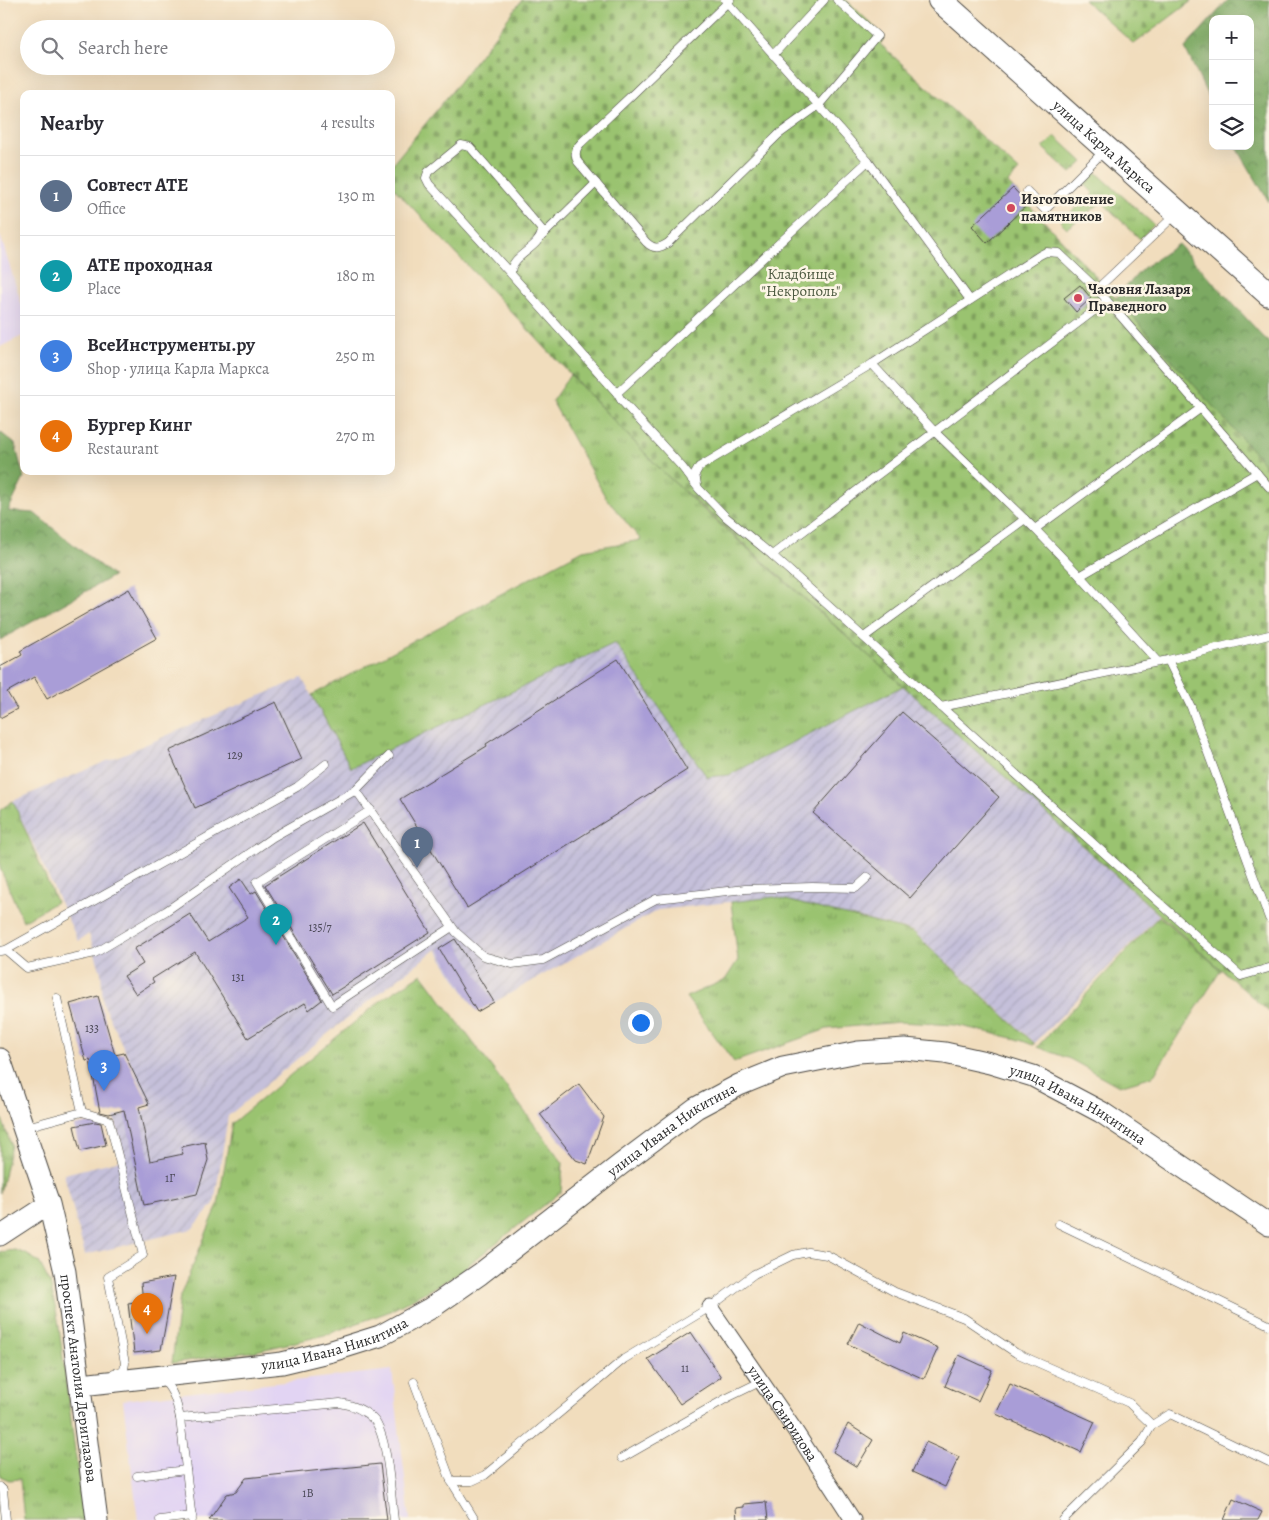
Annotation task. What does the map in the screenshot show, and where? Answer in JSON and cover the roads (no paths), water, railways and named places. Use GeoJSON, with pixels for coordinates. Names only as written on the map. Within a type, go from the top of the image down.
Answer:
{"type":"FeatureCollection","features":[{"type":"Feature","properties":{"kind":"main road","name":"улица Карла Маркса"},"geometry":{"type":"LineString","coordinates":[[940,0],[1269,294]]}},
{"type":"Feature","properties":{"kind":"main road","name":"улица Ивана Никитина"},"geometry":{"type":"LineString","coordinates":[[80,1381],[158,1376],[282,1363],[332,1351],[380,1336],[431,1308],[480,1274],[620,1164],[696,1108],[739,1085],[783,1067],[858,1052],[905,1049],[945,1053],[990,1062],[1033,1076],[1101,1112],[1269,1225]]}},
{"type":"Feature","properties":{"kind":"main road"},"geometry":{"type":"LineString","coordinates":[[0,1059],[24,1127]]}},
{"type":"Feature","properties":{"kind":"main road","name":"проспект Анатолия Дериглазова"},"geometry":{"type":"LineString","coordinates":[[24,1127],[58,1237],[71,1304],[97,1520]]}},
{"type":"Feature","properties":{"kind":"street"},"geometry":{"type":"LineString","coordinates":[[0,1236],[49,1204]]}},
{"type":"Feature","properties":{"kind":"street","name":"улица Свиридова"},"geometry":{"type":"LineString","coordinates":[[710,1307],[762,1381],[853,1520]]}},
{"type":"Feature","properties":{"kind":"lane"},"geometry":{"type":"LineString","coordinates":[[773,55],[824,0]]}},
{"type":"Feature","properties":{"kind":"lane"},"geometry":{"type":"LineString","coordinates":[[838,0],[877,36],[819,105],[780,134],[662,248],[650,246],[576,158],[578,146],[728,1],[773,55],[819,105],[868,161],[970,300]]}},
{"type":"Feature","properties":{"kind":"lane"},"geometry":{"type":"LineString","coordinates":[[541,237],[542,230],[538,225],[467,145],[458,146],[428,172],[426,178],[429,184],[617,393],[621,400],[682,467],[699,489],[726,517],[1241,976],[1269,968]]}},
{"type":"Feature","properties":{"kind":"lane"},"geometry":{"type":"LineString","coordinates":[[1026,191],[1045,210],[1107,148]]}},
{"type":"Feature","properties":{"kind":"lane"},"geometry":{"type":"LineString","coordinates":[[617,393],[868,161]]}},
{"type":"Feature","properties":{"kind":"lane"},"geometry":{"type":"LineString","coordinates":[[500,262],[506,265],[512,264],[596,183]]}},
{"type":"Feature","properties":{"kind":"lane"},"geometry":{"type":"LineString","coordinates":[[1097,290],[1178,212]]}},
{"type":"Feature","properties":{"kind":"lane"},"geometry":{"type":"LineString","coordinates":[[538,225],[544,228],[551,227]]}},
{"type":"Feature","properties":{"kind":"lane"},"geometry":{"type":"LineString","coordinates":[[682,467],[691,468],[699,466],[872,364],[1040,255],[1052,252],[1064,257],[1107,300],[1269,486]]}},
{"type":"Feature","properties":{"kind":"lane"},"geometry":{"type":"LineString","coordinates":[[511,274],[512,264]]}},
{"type":"Feature","properties":{"kind":"lane"},"geometry":{"type":"LineString","coordinates":[[772,556],[1107,300]]}},
{"type":"Feature","properties":{"kind":"lane"},"geometry":{"type":"LineString","coordinates":[[872,364],[934,432],[1035,529],[1158,662]]}},
{"type":"Feature","properties":{"kind":"lane"},"geometry":{"type":"LineString","coordinates":[[1035,529],[1201,408]]}},
{"type":"Feature","properties":{"kind":"lane"},"geometry":{"type":"LineString","coordinates":[[699,466],[695,477],[699,489]]}},
{"type":"Feature","properties":{"kind":"lane"},"geometry":{"type":"LineString","coordinates":[[1080,576],[1257,473]]}},
{"type":"Feature","properties":{"kind":"lane"},"geometry":{"type":"LineString","coordinates":[[864,638],[1025,519]]}},
{"type":"Feature","properties":{"kind":"lane"},"geometry":{"type":"LineString","coordinates":[[941,707],[1168,660],[1269,635]]}},
{"type":"Feature","properties":{"kind":"lane"},"geometry":{"type":"LineString","coordinates":[[1168,660],[1191,707],[1269,918]]}},
{"type":"Feature","properties":{"kind":"lane"},"geometry":{"type":"LineString","coordinates":[[326,764],[297,787],[3,950],[27,968],[95,954],[166,911],[273,838],[356,790],[389,756]]}},
{"type":"Feature","properties":{"kind":"lane"},"geometry":{"type":"LineString","coordinates":[[356,790],[372,810],[456,932],[483,956],[512,964],[543,960],[656,899],[744,890],[812,887],[856,888],[868,877]]}},
{"type":"Feature","properties":{"kind":"lane"},"geometry":{"type":"LineString","coordinates":[[372,810],[257,882],[332,1006],[452,927]]}},
{"type":"Feature","properties":{"kind":"lane"},"geometry":{"type":"LineString","coordinates":[[57,998],[82,1112]]}},
{"type":"Feature","properties":{"kind":"lane"},"geometry":{"type":"LineString","coordinates":[[24,1127],[82,1112],[109,1120],[143,1255],[108,1277],[125,1363],[124,1369],[120,1372],[80,1381]]}},
{"type":"Feature","properties":{"kind":"lane"},"geometry":{"type":"LineString","coordinates":[[1059,1224],[1269,1325]]}},
{"type":"Feature","properties":{"kind":"lane"},"geometry":{"type":"LineString","coordinates":[[451,1481],[472,1481],[485,1475],[624,1359],[710,1307],[754,1274],[793,1255],[808,1252],[827,1256],[895,1292],[964,1318],[1016,1353],[1128,1403],[1152,1425]]}},
{"type":"Feature","properties":{"kind":"lane"},"geometry":{"type":"LineString","coordinates":[[158,1376],[170,1387],[177,1403],[192,1518],[160,1520]]}},
{"type":"Feature","properties":{"kind":"lane"},"geometry":{"type":"LineString","coordinates":[[622,1458],[727,1398],[762,1381]]}},
{"type":"Feature","properties":{"kind":"lane"},"geometry":{"type":"LineString","coordinates":[[414,1382],[451,1481],[475,1520]]}},
{"type":"Feature","properties":{"kind":"lane"},"geometry":{"type":"LineString","coordinates":[[180,1418],[340,1403],[355,1406],[375,1420],[383,1434],[394,1520]]}},
{"type":"Feature","properties":{"kind":"lane"},"geometry":{"type":"LineString","coordinates":[[1063,1520],[1142,1442],[1152,1425],[1170,1414],[1269,1462]]}},
{"type":"Feature","properties":{"kind":"lane"},"geometry":{"type":"LineString","coordinates":[[137,1476],[186,1470]]}},
{"type":"Feature","properties":{"kind":"lane"},"geometry":{"type":"LineString","coordinates":[[0,1487],[3,1490],[6,1520]]}},
{"type":"Feature","properties":{"kind":"place","name":"Изготовление памятников"},"geometry":{"type":"Point","coordinates":[1011,208]}},
{"type":"Feature","properties":{"kind":"place","name":"Часовня Лазаря Праведного"},"geometry":{"type":"Point","coordinates":[1078,298]}},
{"type":"Feature","properties":{"kind":"place","name":"Совтест АТЕ"},"geometry":{"type":"Point","coordinates":[417,868]}},
{"type":"Feature","properties":{"kind":"place","name":"АТЕ проходная"},"geometry":{"type":"Point","coordinates":[276,945]}},
{"type":"Feature","properties":{"kind":"place","name":"ВсеИнструменты.ру"},"geometry":{"type":"Point","coordinates":[104,1091]}},
{"type":"Feature","properties":{"kind":"place","name":"Бургер Кинг"},"geometry":{"type":"Point","coordinates":[147,1334]}},
{"type":"Feature","properties":{"kind":"park label","name":"Кладбище \"Некрополь\""},"geometry":{"type":"Point","coordinates":[801,282]}}]}
